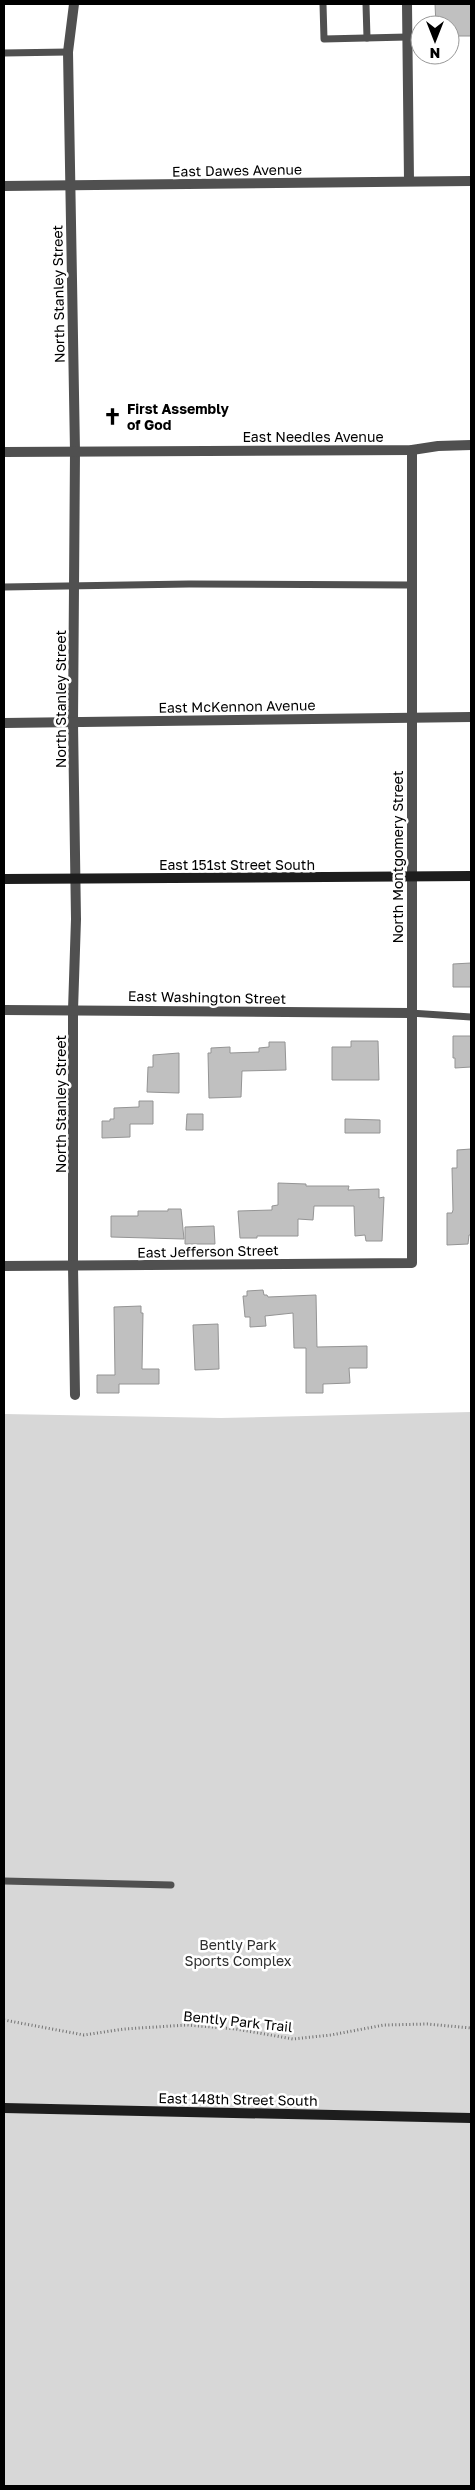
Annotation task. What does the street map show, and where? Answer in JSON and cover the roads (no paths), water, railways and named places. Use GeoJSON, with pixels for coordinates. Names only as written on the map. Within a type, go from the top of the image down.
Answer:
{"type":"FeatureCollection","features":[{"type":"Feature","properties":{"kind":"main road","name":"East 151st Street South"},"geometry":{"type":"LineString","coordinates":[[4,879],[471,876]]}},
{"type":"Feature","properties":{"kind":"main road","name":"East 148th Street South"},"geometry":{"type":"LineString","coordinates":[[4,2108],[471,2118]]}},
{"type":"Feature","properties":{"kind":"street","name":"North Stanley Street"},"geometry":{"type":"LineString","coordinates":[[74,4],[68,52],[75,451],[73,723],[75,880],[73,1266],[75,1395]]}},
{"type":"Feature","properties":{"kind":"street"},"geometry":{"type":"LineString","coordinates":[[407,4],[409,181]]}},
{"type":"Feature","properties":{"kind":"street","name":"East Dawes Avenue"},"geometry":{"type":"LineString","coordinates":[[4,186],[471,181]]}},
{"type":"Feature","properties":{"kind":"street","name":"East Needles Avenue"},"geometry":{"type":"LineString","coordinates":[[4,452],[412,450],[438,446],[471,445]]}},
{"type":"Feature","properties":{"kind":"street","name":"North Montgomery Street"},"geometry":{"type":"LineString","coordinates":[[412,450],[410,585],[413,877],[410,1013],[412,1263]]}},
{"type":"Feature","properties":{"kind":"street","name":"East McKennon Avenue"},"geometry":{"type":"LineString","coordinates":[[4,723],[471,717]]}},
{"type":"Feature","properties":{"kind":"street","name":"East Washington Street"},"geometry":{"type":"LineString","coordinates":[[4,1010],[410,1013]]}},
{"type":"Feature","properties":{"kind":"street","name":"East Jefferson Street"},"geometry":{"type":"LineString","coordinates":[[4,1266],[412,1263]]}},
{"type":"Feature","properties":{"kind":"lane"},"geometry":{"type":"LineString","coordinates":[[323,4],[324,39],[407,37]]}},
{"type":"Feature","properties":{"kind":"lane"},"geometry":{"type":"LineString","coordinates":[[366,4],[366,38]]}},
{"type":"Feature","properties":{"kind":"lane"},"geometry":{"type":"LineString","coordinates":[[4,53],[68,52]]}},
{"type":"Feature","properties":{"kind":"lane"},"geometry":{"type":"LineString","coordinates":[[4,588],[188,584],[410,585]]}},
{"type":"Feature","properties":{"kind":"lane"},"geometry":{"type":"LineString","coordinates":[[410,1013],[471,1017]]}},
{"type":"Feature","properties":{"kind":"lane"},"geometry":{"type":"LineString","coordinates":[[4,1882],[171,1885]]}},
{"type":"Feature","properties":{"kind":"place","name":"First Assembly of God"},"geometry":{"type":"Point","coordinates":[113,416]}},
{"type":"Feature","properties":{"kind":"park label","name":"Bently Park Sports Complex"},"geometry":{"type":"Point","coordinates":[238,1952]}}]}
